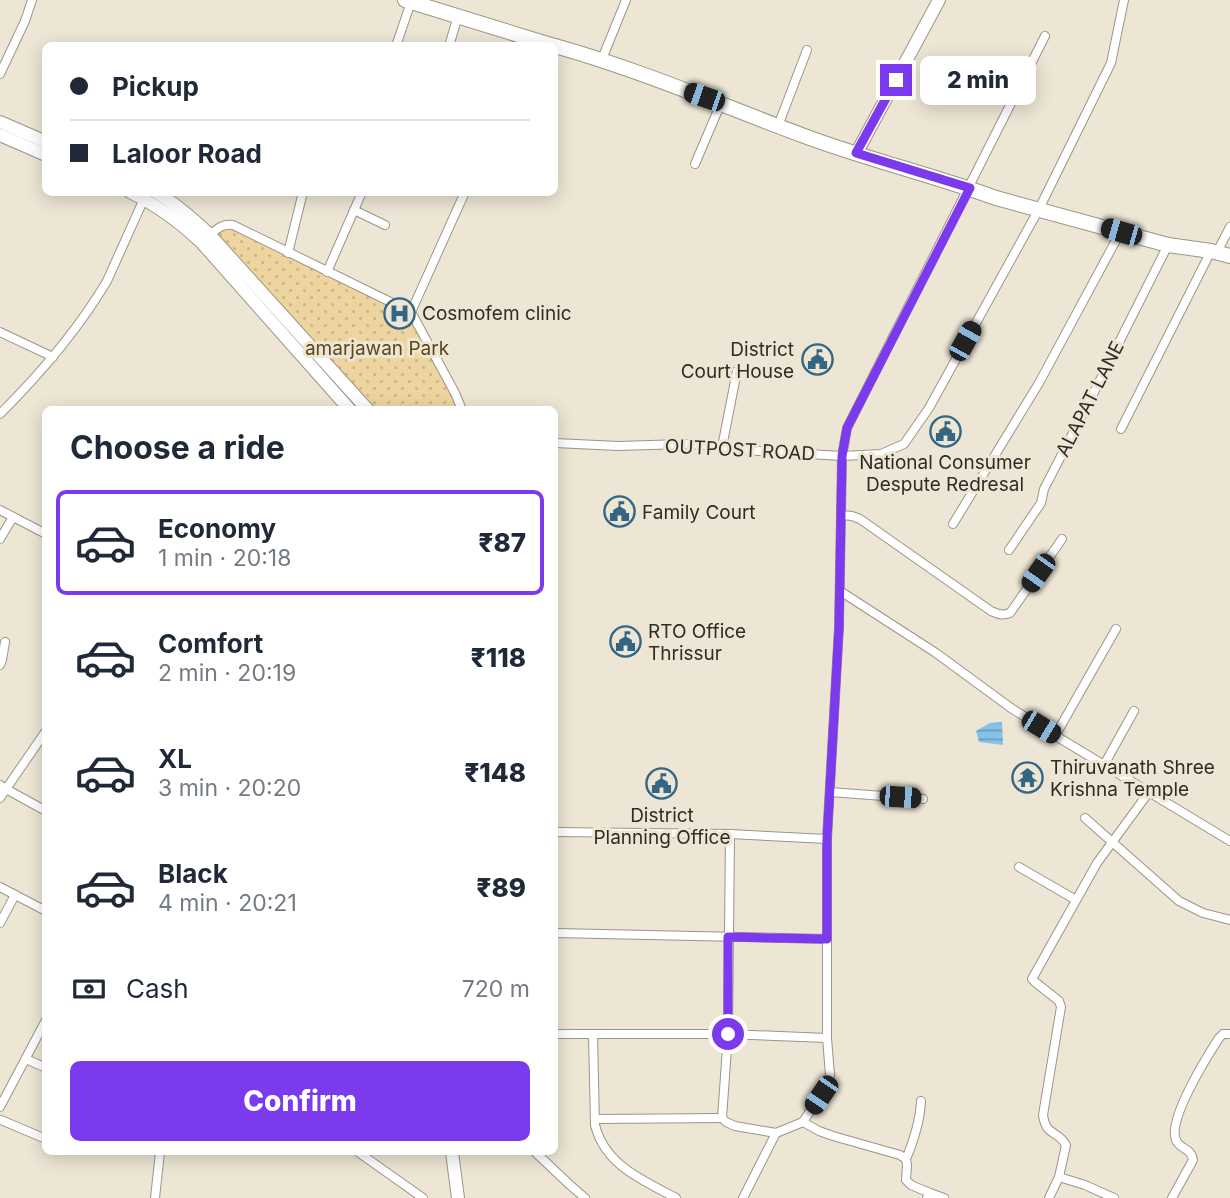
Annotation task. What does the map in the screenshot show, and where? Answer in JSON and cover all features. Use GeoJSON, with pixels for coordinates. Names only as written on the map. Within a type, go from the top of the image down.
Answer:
{"type":"FeatureCollection","features":[{"type":"Feature","properties":{"kind":"main road"},"geometry":{"type":"LineString","coordinates":[[856,153],[939,0]]}},
{"type":"Feature","properties":{"kind":"main road"},"geometry":{"type":"LineString","coordinates":[[414,2],[535,42]]}},
{"type":"Feature","properties":{"kind":"main road"},"geometry":{"type":"LineString","coordinates":[[558,47],[602,59],[808,138],[996,198],[1168,245],[1219,253]]}},
{"type":"Feature","properties":{"kind":"main road"},"geometry":{"type":"LineString","coordinates":[[0,122],[42,152]]}},
{"type":"Feature","properties":{"kind":"main road"},"geometry":{"type":"LineString","coordinates":[[0,135],[42,141]]}},
{"type":"Feature","properties":{"kind":"main road"},"geometry":{"type":"LineString","coordinates":[[146,196],[210,235],[364,406]]}},
{"type":"Feature","properties":{"kind":"main road"},"geometry":{"type":"LineString","coordinates":[[163,196],[170,200],[202,243],[346,406]]}},
{"type":"Feature","properties":{"kind":"main road"},"geometry":{"type":"LineString","coordinates":[[452,1155],[458,1198]]}},
{"type":"Feature","properties":{"kind":"street"},"geometry":{"type":"LineString","coordinates":[[0,74],[32,0]]}},
{"type":"Feature","properties":{"kind":"street"},"geometry":{"type":"LineString","coordinates":[[602,59],[625,0]]}},
{"type":"Feature","properties":{"kind":"street","name":"OUTPOST ROAD"},"geometry":{"type":"LineString","coordinates":[[558,443],[618,446],[683,444],[842,456],[881,454],[904,444],[929,408],[1039,209],[1111,64],[1124,0]]}},
{"type":"Feature","properties":{"kind":"street"},"geometry":{"type":"LineString","coordinates":[[398,42],[414,2]]}},
{"type":"Feature","properties":{"kind":"street"},"geometry":{"type":"LineString","coordinates":[[450,42],[458,16]]}},
{"type":"Feature","properties":{"kind":"street"},"geometry":{"type":"LineString","coordinates":[[596,1119],[722,1118],[735,1126],[776,1133],[803,1122],[827,1085],[830,1075],[827,1038],[827,839],[840,591],[842,456],[847,428],[1045,36]]}},
{"type":"Feature","properties":{"kind":"street"},"geometry":{"type":"LineString","coordinates":[[778,126],[807,50]]}},
{"type":"Feature","properties":{"kind":"street"},"geometry":{"type":"LineString","coordinates":[[695,164],[720,103]]}},
{"type":"Feature","properties":{"kind":"street"},"geometry":{"type":"LineString","coordinates":[[0,414],[53,357],[107,281],[146,196]]}},
{"type":"Feature","properties":{"kind":"street"},"geometry":{"type":"LineString","coordinates":[[288,253],[302,196]]}},
{"type":"Feature","properties":{"kind":"street"},"geometry":{"type":"LineString","coordinates":[[327,272],[360,196]]}},
{"type":"Feature","properties":{"kind":"street"},"geometry":{"type":"LineString","coordinates":[[411,312],[463,196]]}},
{"type":"Feature","properties":{"kind":"street"},"geometry":{"type":"LineString","coordinates":[[354,210],[385,225]]}},
{"type":"Feature","properties":{"kind":"street"},"geometry":{"type":"LineString","coordinates":[[210,235],[221,226],[233,225],[411,312],[460,406]]}},
{"type":"Feature","properties":{"kind":"street"},"geometry":{"type":"LineString","coordinates":[[1121,429],[1219,253],[1230,227]]}},
{"type":"Feature","properties":{"kind":"street"},"geometry":{"type":"LineString","coordinates":[[953,524],[1040,383],[1121,232]]}},
{"type":"Feature","properties":{"kind":"street","name":"ALAPAT LANE"},"geometry":{"type":"LineString","coordinates":[[1009,550],[1041,503],[1044,489],[1168,245]]}},
{"type":"Feature","properties":{"kind":"street"},"geometry":{"type":"LineString","coordinates":[[0,332],[53,357]]}},
{"type":"Feature","properties":{"kind":"street"},"geometry":{"type":"LineString","coordinates":[[722,447],[737,371]]}},
{"type":"Feature","properties":{"kind":"street"},"geometry":{"type":"LineString","coordinates":[[0,510],[42,532]]}},
{"type":"Feature","properties":{"kind":"street"},"geometry":{"type":"LineString","coordinates":[[841,515],[860,519],[991,611],[1004,615],[1010,613],[1062,539]]}},
{"type":"Feature","properties":{"kind":"street"},"geometry":{"type":"LineString","coordinates":[[0,539],[13,517]]}},
{"type":"Feature","properties":{"kind":"street"},"geometry":{"type":"LineString","coordinates":[[840,591],[936,653],[1011,708],[1230,841]]}},
{"type":"Feature","properties":{"kind":"street"},"geometry":{"type":"LineString","coordinates":[[1055,736],[1116,629]]}},
{"type":"Feature","properties":{"kind":"street"},"geometry":{"type":"LineString","coordinates":[[0,664],[5,642]]}},
{"type":"Feature","properties":{"kind":"street"},"geometry":{"type":"LineString","coordinates":[[1104,765],[1134,711]]}},
{"type":"Feature","properties":{"kind":"street"},"geometry":{"type":"LineString","coordinates":[[0,798],[3,787],[42,736]]}},
{"type":"Feature","properties":{"kind":"street"},"geometry":{"type":"LineString","coordinates":[[3,787],[42,809]]}},
{"type":"Feature","properties":{"kind":"street"},"geometry":{"type":"LineString","coordinates":[[830,792],[923,799]]}},
{"type":"Feature","properties":{"kind":"street"},"geometry":{"type":"LineString","coordinates":[[1049,1198],[1059,1177],[1066,1145],[1063,1139],[1049,1131],[1044,1124],[1043,1115],[1061,1007],[1059,1001],[1032,979],[1097,863],[1149,792]]}},
{"type":"Feature","properties":{"kind":"street"},"geometry":{"type":"LineString","coordinates":[[1085,818],[1179,901],[1203,913],[1230,920]]}},
{"type":"Feature","properties":{"kind":"street"},"geometry":{"type":"LineString","coordinates":[[558,832],[730,834],[827,839]]}},
{"type":"Feature","properties":{"kind":"street"},"geometry":{"type":"LineString","coordinates":[[722,1118],[728,1034],[730,834]]}},
{"type":"Feature","properties":{"kind":"street"},"geometry":{"type":"LineString","coordinates":[[1019,867],[1076,900]]}},
{"type":"Feature","properties":{"kind":"street"},"geometry":{"type":"LineString","coordinates":[[0,887],[42,909]]}},
{"type":"Feature","properties":{"kind":"street"},"geometry":{"type":"LineString","coordinates":[[0,923],[15,895]]}},
{"type":"Feature","properties":{"kind":"street"},"geometry":{"type":"LineString","coordinates":[[558,933],[827,939]]}},
{"type":"Feature","properties":{"kind":"street"},"geometry":{"type":"LineString","coordinates":[[0,1107],[42,1028]]}},
{"type":"Feature","properties":{"kind":"street"},"geometry":{"type":"LineString","coordinates":[[558,1034],[728,1034],[827,1038]]}},
{"type":"Feature","properties":{"kind":"street"},"geometry":{"type":"LineString","coordinates":[[593,1034],[595,1125],[598,1139],[621,1167],[676,1198]]}},
{"type":"Feature","properties":{"kind":"street"},"geometry":{"type":"LineString","coordinates":[[1172,1198],[1193,1160],[1191,1152],[1175,1139],[1184,1099],[1219,1038],[1223,1034],[1230,1034]]}},
{"type":"Feature","properties":{"kind":"street"},"geometry":{"type":"LineString","coordinates":[[26,1059],[42,1066]]}},
{"type":"Feature","properties":{"kind":"street"},"geometry":{"type":"LineString","coordinates":[[921,1101],[917,1132],[906,1159],[906,1180],[928,1195],[944,1198]]}},
{"type":"Feature","properties":{"kind":"street"},"geometry":{"type":"LineString","coordinates":[[0,1120],[42,1137]]}},
{"type":"Feature","properties":{"kind":"street"},"geometry":{"type":"LineString","coordinates":[[803,1122],[819,1131],[906,1159]]}},
{"type":"Feature","properties":{"kind":"street"},"geometry":{"type":"LineString","coordinates":[[743,1198],[776,1133]]}},
{"type":"Feature","properties":{"kind":"street"},"geometry":{"type":"LineString","coordinates":[[155,1198],[160,1155]]}},
{"type":"Feature","properties":{"kind":"street"},"geometry":{"type":"LineString","coordinates":[[362,1155],[410,1194],[422,1198]]}},
{"type":"Feature","properties":{"kind":"street"},"geometry":{"type":"LineString","coordinates":[[538,1155],[586,1198]]}},
{"type":"Feature","properties":{"kind":"street"},"geometry":{"type":"LineString","coordinates":[[1059,1177],[1110,1197]]}},
{"type":"Feature","properties":{"kind":"green space","name":"amarjawan Park"},"geometry":{"type":"Polygon","coordinates":[[[226,225],[411,312],[460,406],[365,406],[211,234],[226,225]]]}},
{"type":"Feature","properties":{"kind":"water"},"geometry":{"type":"Polygon","coordinates":[[[1002,722],[1003,745],[979,742],[976,731],[990,723],[1002,722]]]}},
{"type":"Feature","properties":{"kind":"place","name":"Cosmofem clinic"},"geometry":{"type":"Point","coordinates":[399,313]}},
{"type":"Feature","properties":{"kind":"place","name":"District Court House"},"geometry":{"type":"Point","coordinates":[817,360]}},
{"type":"Feature","properties":{"kind":"place","name":"National Consumer Despute Redresal"},"geometry":{"type":"Point","coordinates":[945,431]}},
{"type":"Feature","properties":{"kind":"place","name":"Family Court"},"geometry":{"type":"Point","coordinates":[619,512]}},
{"type":"Feature","properties":{"kind":"place","name":"RTO Office Thrissur"},"geometry":{"type":"Point","coordinates":[625,642]}},
{"type":"Feature","properties":{"kind":"place","name":"Thiruvanath Shree Krishna Temple"},"geometry":{"type":"Point","coordinates":[1027,778]}},
{"type":"Feature","properties":{"kind":"place","name":"District Planning Office"},"geometry":{"type":"Point","coordinates":[662,784]}},
{"type":"Feature","properties":{"kind":"route"},"geometry":{"type":"LineString","coordinates":[[728,1034],[728,937],[827,939],[827,839],[839,627],[842,456],[847,428],[970,188],[856,153],[896,80]]}}]}
